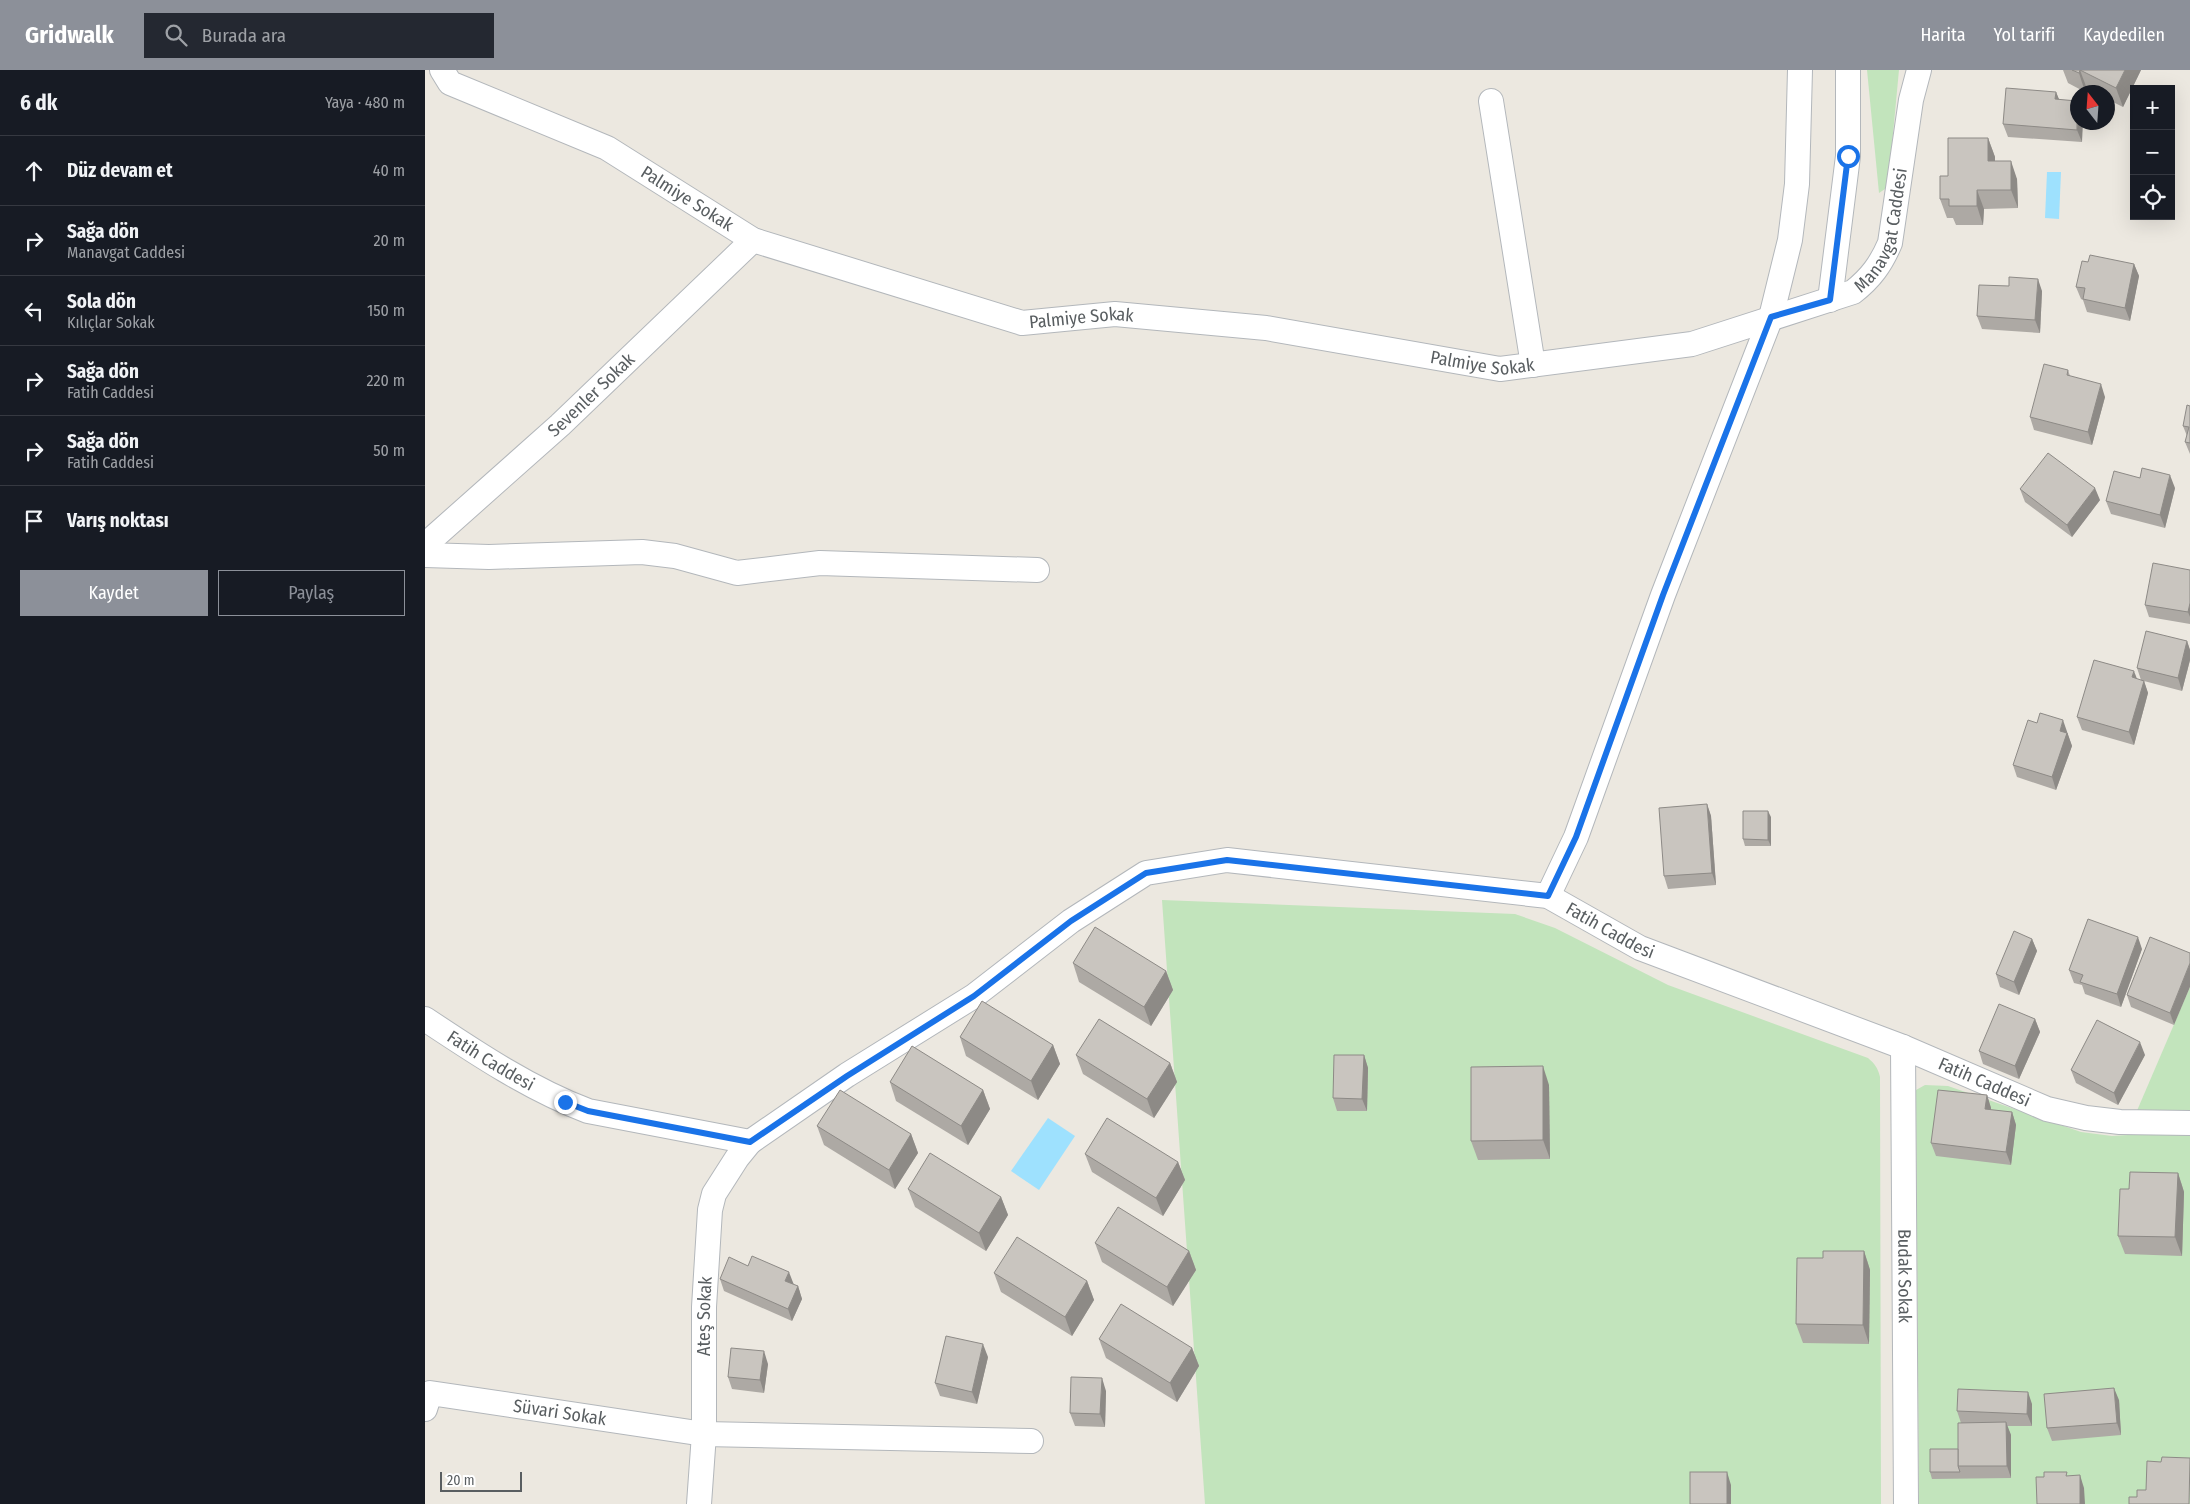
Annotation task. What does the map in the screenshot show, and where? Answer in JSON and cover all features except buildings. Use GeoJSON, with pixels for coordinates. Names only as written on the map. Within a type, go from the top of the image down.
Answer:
{"type":"FeatureCollection","features":[{"type":"Feature","properties":{"kind":"street","name":"Palmiye Sokak"},"geometry":{"type":"LineString","coordinates":[[442,70],[449,83],[607,148],[753,240],[1021,323],[1115,314],[1266,328],[1500,368],[1693,344],[1771,317]]}},
{"type":"Feature","properties":{"kind":"street"},"geometry":{"type":"LineString","coordinates":[[1548,896],[1576,837],[1663,595],[1771,317],[1790,240],[1797,184],[1800,70]]}},
{"type":"Feature","properties":{"kind":"street"},"geometry":{"type":"LineString","coordinates":[[1830,300],[1848,156],[1848,70]]}},
{"type":"Feature","properties":{"kind":"street","name":"Manavgat Caddesi"},"geometry":{"type":"LineString","coordinates":[[1771,317],[1853,292],[1867,281],[1881,264],[1889,243],[1911,100],[1919,70]]}},
{"type":"Feature","properties":{"kind":"street"},"geometry":{"type":"LineString","coordinates":[[1491,101],[1533,364]]}},
{"type":"Feature","properties":{"kind":"street","name":"Sevenler Sokak"},"geometry":{"type":"LineString","coordinates":[[425,545],[560,425],[753,240]]}},
{"type":"Feature","properties":{"kind":"street"},"geometry":{"type":"LineString","coordinates":[[425,555],[489,557],[642,552],[675,556],[737,573],[820,563],[1037,570]]}},
{"type":"Feature","properties":{"kind":"street","name":"Fatih Caddesi"},"geometry":{"type":"LineString","coordinates":[[425,1018],[535,1087],[588,1111],[750,1142],[847,1076],[974,996],[1071,921],[1146,873],[1227,860],[1548,896],[1640,948],[1903,1047],[2047,1109],[2086,1118],[2120,1122],[2190,1123]]}},
{"type":"Feature","properties":{"kind":"street","name":"Budak Sokak"},"geometry":{"type":"LineString","coordinates":[[1903,1047],[1906,1504]]}},
{"type":"Feature","properties":{"kind":"street","name":"Ateş Sokak"},"geometry":{"type":"LineString","coordinates":[[699,1504],[705,1434],[704,1307],[710,1210],[714,1194],[737,1158],[750,1142]]}},
{"type":"Feature","properties":{"kind":"street","name":"Süvari Sokak"},"geometry":{"type":"LineString","coordinates":[[425,1409],[430,1393],[705,1434]]}},
{"type":"Feature","properties":{"kind":"street"},"geometry":{"type":"LineString","coordinates":[[705,1434],[1031,1441]]}},
{"type":"Feature","properties":{"kind":"green space"},"geometry":{"type":"Polygon","coordinates":[[[1867,70],[1899,70],[1888,187],[1879,193],[1867,70]]]}},
{"type":"Feature","properties":{"kind":"green space"},"geometry":{"type":"Polygon","coordinates":[[[1162,900],[1515,914],[1555,928],[1668,985],[1868,1058],[1875,1066],[1880,1077],[1881,1504],[1205,1504],[1162,900]]]}},
{"type":"Feature","properties":{"kind":"green space"},"geometry":{"type":"Polygon","coordinates":[[[2190,987],[2190,1110],[2136,1113],[2190,987]]]}},
{"type":"Feature","properties":{"kind":"green space"},"geometry":{"type":"Polygon","coordinates":[[[1925,1085],[1948,1086],[2081,1132],[2112,1136],[2159,1133],[2190,1135],[2190,1504],[1919,1504],[1916,1090],[1925,1085]]]}},
{"type":"Feature","properties":{"kind":"water"},"geometry":{"type":"Polygon","coordinates":[[[2047,172],[2061,172],[2059,219],[2045,218],[2047,172]]]}},
{"type":"Feature","properties":{"kind":"water"},"geometry":{"type":"Polygon","coordinates":[[[1048,1118],[1075,1136],[1039,1190],[1011,1171],[1048,1118]]]}},
{"type":"Feature","properties":{"kind":"route"},"geometry":{"type":"LineString","coordinates":[[565,1102],[588,1111],[750,1142],[847,1076],[974,996],[1071,921],[1146,873],[1227,860],[1548,896],[1576,837],[1663,595],[1771,317],[1830,300],[1848,156]]}}]}
